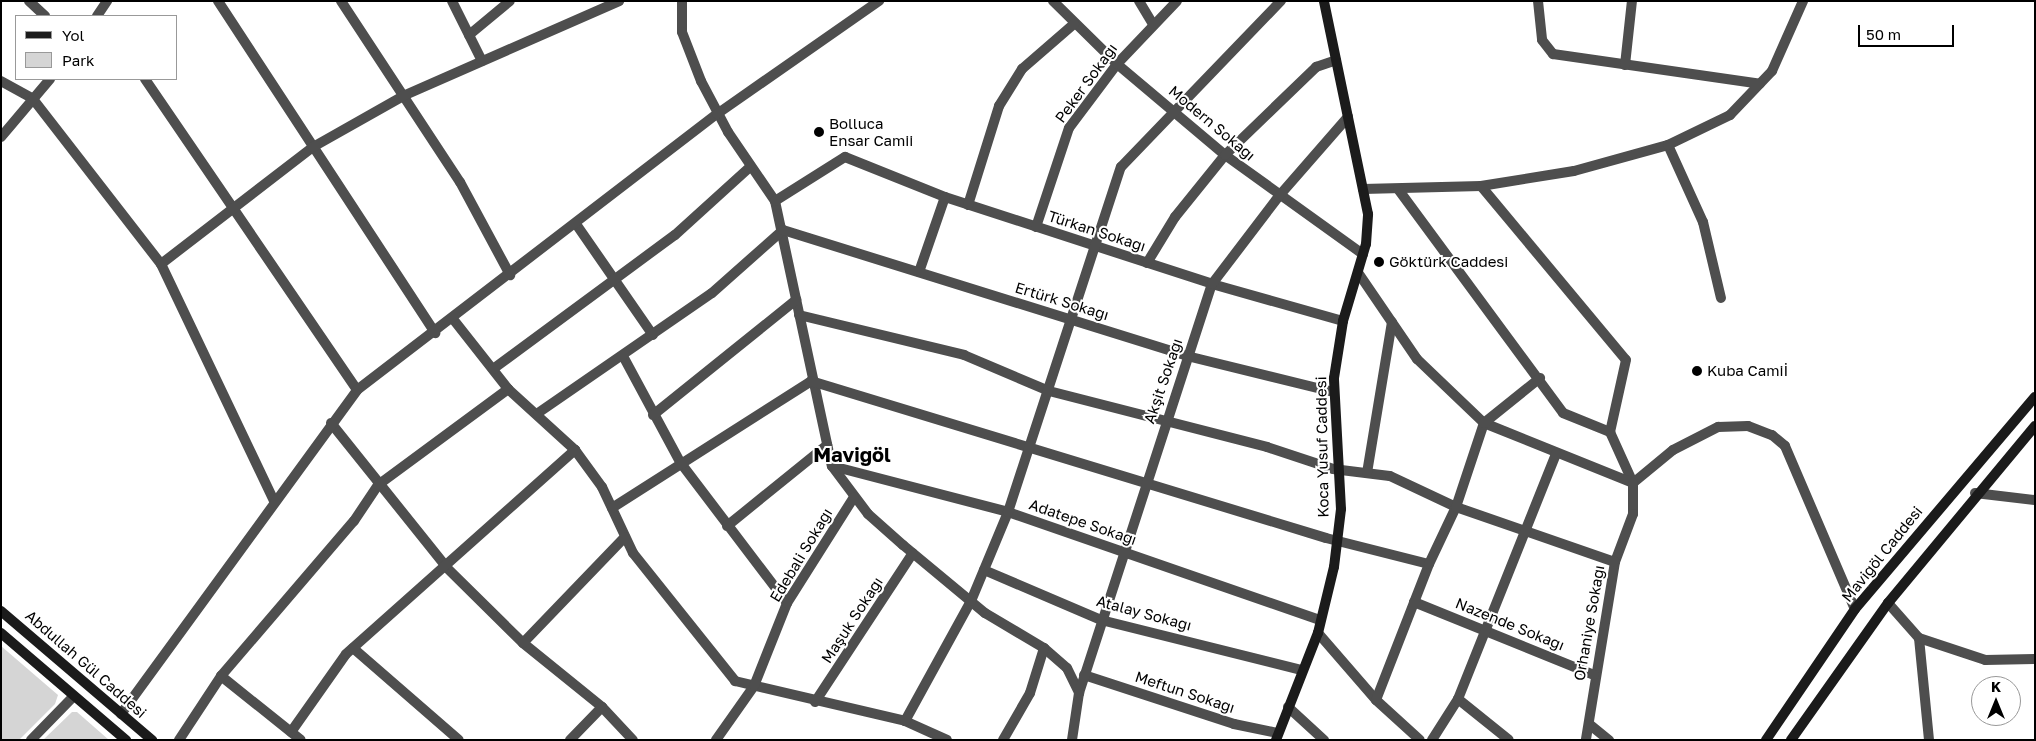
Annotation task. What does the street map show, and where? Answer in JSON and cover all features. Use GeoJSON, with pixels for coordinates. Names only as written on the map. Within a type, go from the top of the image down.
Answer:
{"type":"FeatureCollection","features":[{"type":"Feature","properties":{"kind":"street"},"geometry":{"type":"LineString","coordinates":[[29,1],[44,15]]}},
{"type":"Feature","properties":{"kind":"street"},"geometry":{"type":"LineString","coordinates":[[100,15],[107,1]]}},
{"type":"Feature","properties":{"kind":"street"},"geometry":{"type":"LineString","coordinates":[[218,1],[435,333]]}},
{"type":"Feature","properties":{"kind":"street"},"geometry":{"type":"LineString","coordinates":[[342,1],[460,182],[510,275]]}},
{"type":"Feature","properties":{"kind":"street"},"geometry":{"type":"LineString","coordinates":[[452,1],[482,60]]}},
{"type":"Feature","properties":{"kind":"street"},"geometry":{"type":"LineString","coordinates":[[469,35],[510,1]]}},
{"type":"Feature","properties":{"kind":"street"},"geometry":{"type":"LineString","coordinates":[[161,264],[313,147],[403,96],[619,1]]}},
{"type":"Feature","properties":{"kind":"street"},"geometry":{"type":"LineString","coordinates":[[682,1],[682,32],[717,114],[750,167],[775,200],[811,381],[832,466],[854,498],[913,553],[971,601],[1044,648],[1067,668],[1079,693]]}},
{"type":"Feature","properties":{"kind":"street"},"geometry":{"type":"LineString","coordinates":[[111,726],[357,390],[453,320],[717,114],[879,1]]}},
{"type":"Feature","properties":{"kind":"street","name":"Modern Sokağı"},"geometry":{"type":"LineString","coordinates":[[1053,1],[1074,24],[1117,64],[1225,155],[1279,196],[1363,254]]}},
{"type":"Feature","properties":{"kind":"street"},"geometry":{"type":"LineString","coordinates":[[1139,1],[1152,23]]}},
{"type":"Feature","properties":{"kind":"street","name":"Peker Sokağı"},"geometry":{"type":"LineString","coordinates":[[1036,227],[1069,128],[1117,64],[1152,23],[1177,1]]}},
{"type":"Feature","properties":{"kind":"street"},"geometry":{"type":"LineString","coordinates":[[905,720],[971,601],[1008,512],[1074,321],[1121,168],[1173,111],[1281,1]]}},
{"type":"Feature","properties":{"kind":"street","name":"Koca Yusuf Caddesi"},"geometry":{"type":"LineString","coordinates":[[1277,737],[1301,670],[1318,633],[1337,541],[1338,470],[1334,392],[1343,321],[1359,274],[1368,214],[1324,1]]}},
{"type":"Feature","properties":{"kind":"street"},"geometry":{"type":"LineString","coordinates":[[1538,1],[1546,50],[1625,65],[1760,84]]}},
{"type":"Feature","properties":{"kind":"street"},"geometry":{"type":"LineString","coordinates":[[1625,65],[1632,1]]}},
{"type":"Feature","properties":{"kind":"street"},"geometry":{"type":"LineString","coordinates":[[1363,189],[1481,186],[1574,171],[1668,145],[1730,115],[1772,72],[1803,1]]}},
{"type":"Feature","properties":{"kind":"street"},"geometry":{"type":"LineString","coordinates":[[968,205],[999,106],[1022,69],[1074,24]]}},
{"type":"Feature","properties":{"kind":"street"},"geometry":{"type":"LineString","coordinates":[[1147,263],[1175,217],[1225,155],[1316,67],[1336,60]]}},
{"type":"Feature","properties":{"kind":"street"},"geometry":{"type":"LineString","coordinates":[[1,137],[49,80]]}},
{"type":"Feature","properties":{"kind":"street"},"geometry":{"type":"LineString","coordinates":[[146,80],[357,390]]}},
{"type":"Feature","properties":{"kind":"street"},"geometry":{"type":"LineString","coordinates":[[1,81],[33,99],[161,264],[274,501]]}},
{"type":"Feature","properties":{"kind":"street","name":"Akşit Sokağı"},"geometry":{"type":"LineString","coordinates":[[1072,740],[1079,693],[1084,675],[1148,484],[1164,422],[1212,284],[1279,196],[1348,117]]}},
{"type":"Feature","properties":{"kind":"street"},"geometry":{"type":"LineString","coordinates":[[1668,145],[1703,222],[1721,298]]}},
{"type":"Feature","properties":{"kind":"street","name":"Türkan Sokağı"},"geometry":{"type":"LineString","coordinates":[[775,200],[845,157],[968,205],[1212,284],[1343,321]]}},
{"type":"Feature","properties":{"kind":"street"},"geometry":{"type":"LineString","coordinates":[[493,369],[675,235],[750,167]]}},
{"type":"Feature","properties":{"kind":"street"},"geometry":{"type":"LineString","coordinates":[[1481,186],[1626,360],[1610,432],[1633,483]]}},
{"type":"Feature","properties":{"kind":"street"},"geometry":{"type":"LineString","coordinates":[[1398,189],[1403,201],[1540,378],[1563,413],[1610,432]]}},
{"type":"Feature","properties":{"kind":"street"},"geometry":{"type":"LineString","coordinates":[[919,272],[945,197]]}},
{"type":"Feature","properties":{"kind":"street"},"geometry":{"type":"LineString","coordinates":[[576,224],[653,335]]}},
{"type":"Feature","properties":{"kind":"street"},"geometry":{"type":"LineString","coordinates":[[538,413],[712,293],[782,230]]}},
{"type":"Feature","properties":{"kind":"street","name":"Ertürk Sokağı"},"geometry":{"type":"LineString","coordinates":[[782,230],[1187,356],[1334,392]]}},
{"type":"Feature","properties":{"kind":"street"},"geometry":{"type":"LineString","coordinates":[[1359,274],[1416,359],[1484,423],[1556,454],[1633,483]]}},
{"type":"Feature","properties":{"kind":"street"},"geometry":{"type":"LineString","coordinates":[[654,415],[796,300]]}},
{"type":"Feature","properties":{"kind":"street"},"geometry":{"type":"LineString","coordinates":[[799,315],[964,355],[1049,391],[1164,422],[1267,446],[1338,470],[1390,476],[1456,507],[1523,532],[1615,562]]}},
{"type":"Feature","properties":{"kind":"street"},"geometry":{"type":"LineString","coordinates":[[453,320],[508,389],[538,413],[575,450],[612,508],[633,553],[734,681],[815,702],[905,720],[947,740]]}},
{"type":"Feature","properties":{"kind":"street"},"geometry":{"type":"LineString","coordinates":[[1367,473],[1392,322]]}},
{"type":"Feature","properties":{"kind":"street"},"geometry":{"type":"LineString","coordinates":[[623,356],[680,462],[787,603]]}},
{"type":"Feature","properties":{"kind":"street"},"geometry":{"type":"LineString","coordinates":[[1376,700],[1428,564],[1456,507],[1484,423],[1540,378]]}},
{"type":"Feature","properties":{"kind":"street"},"geometry":{"type":"LineString","coordinates":[[612,508],[680,462],[811,381],[1337,541],[1428,564]]}},
{"type":"Feature","properties":{"kind":"street"},"geometry":{"type":"LineString","coordinates":[[179,740],[220,676],[354,521],[378,485],[508,389]]}},
{"type":"Feature","properties":{"kind":"street","name":"Mavigöl Caddesi"},"geometry":{"type":"LineString","coordinates":[[1766,740],[1855,609],[2035,397]]}},
{"type":"Feature","properties":{"kind":"street"},"geometry":{"type":"LineString","coordinates":[[331,423],[378,485],[447,568],[523,643],[602,707],[634,740]]}},
{"type":"Feature","properties":{"kind":"street"},"geometry":{"type":"LineString","coordinates":[[1633,483],[1673,450],[1718,428],[1748,426],[1765,431],[1785,446],[1855,609]]}},
{"type":"Feature","properties":{"kind":"street"},"geometry":{"type":"LineString","coordinates":[[1794,739],[1888,603],[1976,493],[2035,426]]}},
{"type":"Feature","properties":{"kind":"street"},"geometry":{"type":"LineString","coordinates":[[727,526],[827,445]]}},
{"type":"Feature","properties":{"kind":"street"},"geometry":{"type":"LineString","coordinates":[[291,732],[352,648],[447,568],[575,450]]}},
{"type":"Feature","properties":{"kind":"street"},"geometry":{"type":"LineString","coordinates":[[1432,740],[1458,699],[1484,628],[1556,454]]}},
{"type":"Feature","properties":{"kind":"street","name":"Adatepe Sokağı"},"geometry":{"type":"LineString","coordinates":[[832,466],[1008,512],[1320,620]]}},
{"type":"Feature","properties":{"kind":"street","name":"Orhaniye Sokağı"},"geometry":{"type":"LineString","coordinates":[[1586,740],[1594,675],[1615,562],[1633,514],[1633,483]]}},
{"type":"Feature","properties":{"kind":"street"},"geometry":{"type":"LineString","coordinates":[[1976,493],[2035,500]]}},
{"type":"Feature","properties":{"kind":"street","name":"Edebali Sokağı"},"geometry":{"type":"LineString","coordinates":[[716,740],[754,686],[787,603],[854,498]]}},
{"type":"Feature","properties":{"kind":"street"},"geometry":{"type":"LineString","coordinates":[[523,643],[625,536]]}},
{"type":"Feature","properties":{"kind":"street","name":"Maşuk Sokağı"},"geometry":{"type":"LineString","coordinates":[[815,702],[913,553]]}},
{"type":"Feature","properties":{"kind":"street","name":"Atalay Sokağı"},"geometry":{"type":"LineString","coordinates":[[984,570],[1102,620],[1301,670]]}},
{"type":"Feature","properties":{"kind":"street","name":"Nazende Sokağı"},"geometry":{"type":"LineString","coordinates":[[1414,602],[1484,628],[1594,675]]}},
{"type":"Feature","properties":{"kind":"street"},"geometry":{"type":"LineString","coordinates":[[1888,603],[1919,638],[1985,660],[2035,659]]}},
{"type":"Feature","properties":{"kind":"street","name":"Abdullah Gül Caddesi"},"geometry":{"type":"LineString","coordinates":[[1,610],[152,740]]}},
{"type":"Feature","properties":{"kind":"street","name":"Abdullah Gül Caddesi"},"geometry":{"type":"LineString","coordinates":[[1,633],[126,740]]}},
{"type":"Feature","properties":{"kind":"street"},"geometry":{"type":"LineString","coordinates":[[1318,633],[1376,700],[1420,740]]}},
{"type":"Feature","properties":{"kind":"street"},"geometry":{"type":"LineString","coordinates":[[1919,638],[1929,740]]}},
{"type":"Feature","properties":{"kind":"street"},"geometry":{"type":"LineString","coordinates":[[352,648],[459,740]]}},
{"type":"Feature","properties":{"kind":"street"},"geometry":{"type":"LineString","coordinates":[[1004,740],[1030,693],[1044,648]]}},
{"type":"Feature","properties":{"kind":"street","name":"Meftun Sokağı"},"geometry":{"type":"LineString","coordinates":[[1084,675],[1277,737]]}},
{"type":"Feature","properties":{"kind":"street"},"geometry":{"type":"LineString","coordinates":[[220,676],[300,740]]}},
{"type":"Feature","properties":{"kind":"street"},"geometry":{"type":"LineString","coordinates":[[31,740],[74,697]]}},
{"type":"Feature","properties":{"kind":"street"},"geometry":{"type":"LineString","coordinates":[[1458,699],[1509,740]]}},
{"type":"Feature","properties":{"kind":"street"},"geometry":{"type":"LineString","coordinates":[[570,740],[602,707]]}},
{"type":"Feature","properties":{"kind":"street"},"geometry":{"type":"LineString","coordinates":[[1288,707],[1324,740]]}},
{"type":"Feature","properties":{"kind":"street"},"geometry":{"type":"LineString","coordinates":[[1589,724],[1609,740]]}},
{"type":"Feature","properties":{"kind":"green space"},"geometry":{"type":"Polygon","coordinates":[[[1,646],[58,695],[55,704],[19,740],[1,740],[1,646]]]}},
{"type":"Feature","properties":{"kind":"green space"},"geometry":{"type":"Polygon","coordinates":[[[72,712],[77,712],[109,740],[43,740],[72,712]]]}},
{"type":"Feature","properties":{"kind":"place","name":"Bolluca Ensar Camii"},"geometry":{"type":"Point","coordinates":[819,132]}},
{"type":"Feature","properties":{"kind":"place","name":"Göktürk Caddesi"},"geometry":{"type":"Point","coordinates":[1379,262]}},
{"type":"Feature","properties":{"kind":"place","name":"Kuba Camiİ"},"geometry":{"type":"Point","coordinates":[1697,371]}},
{"type":"Feature","properties":{"kind":"district","name":"Mavigöl"},"geometry":{"type":"Point","coordinates":[852,454]}}]}
